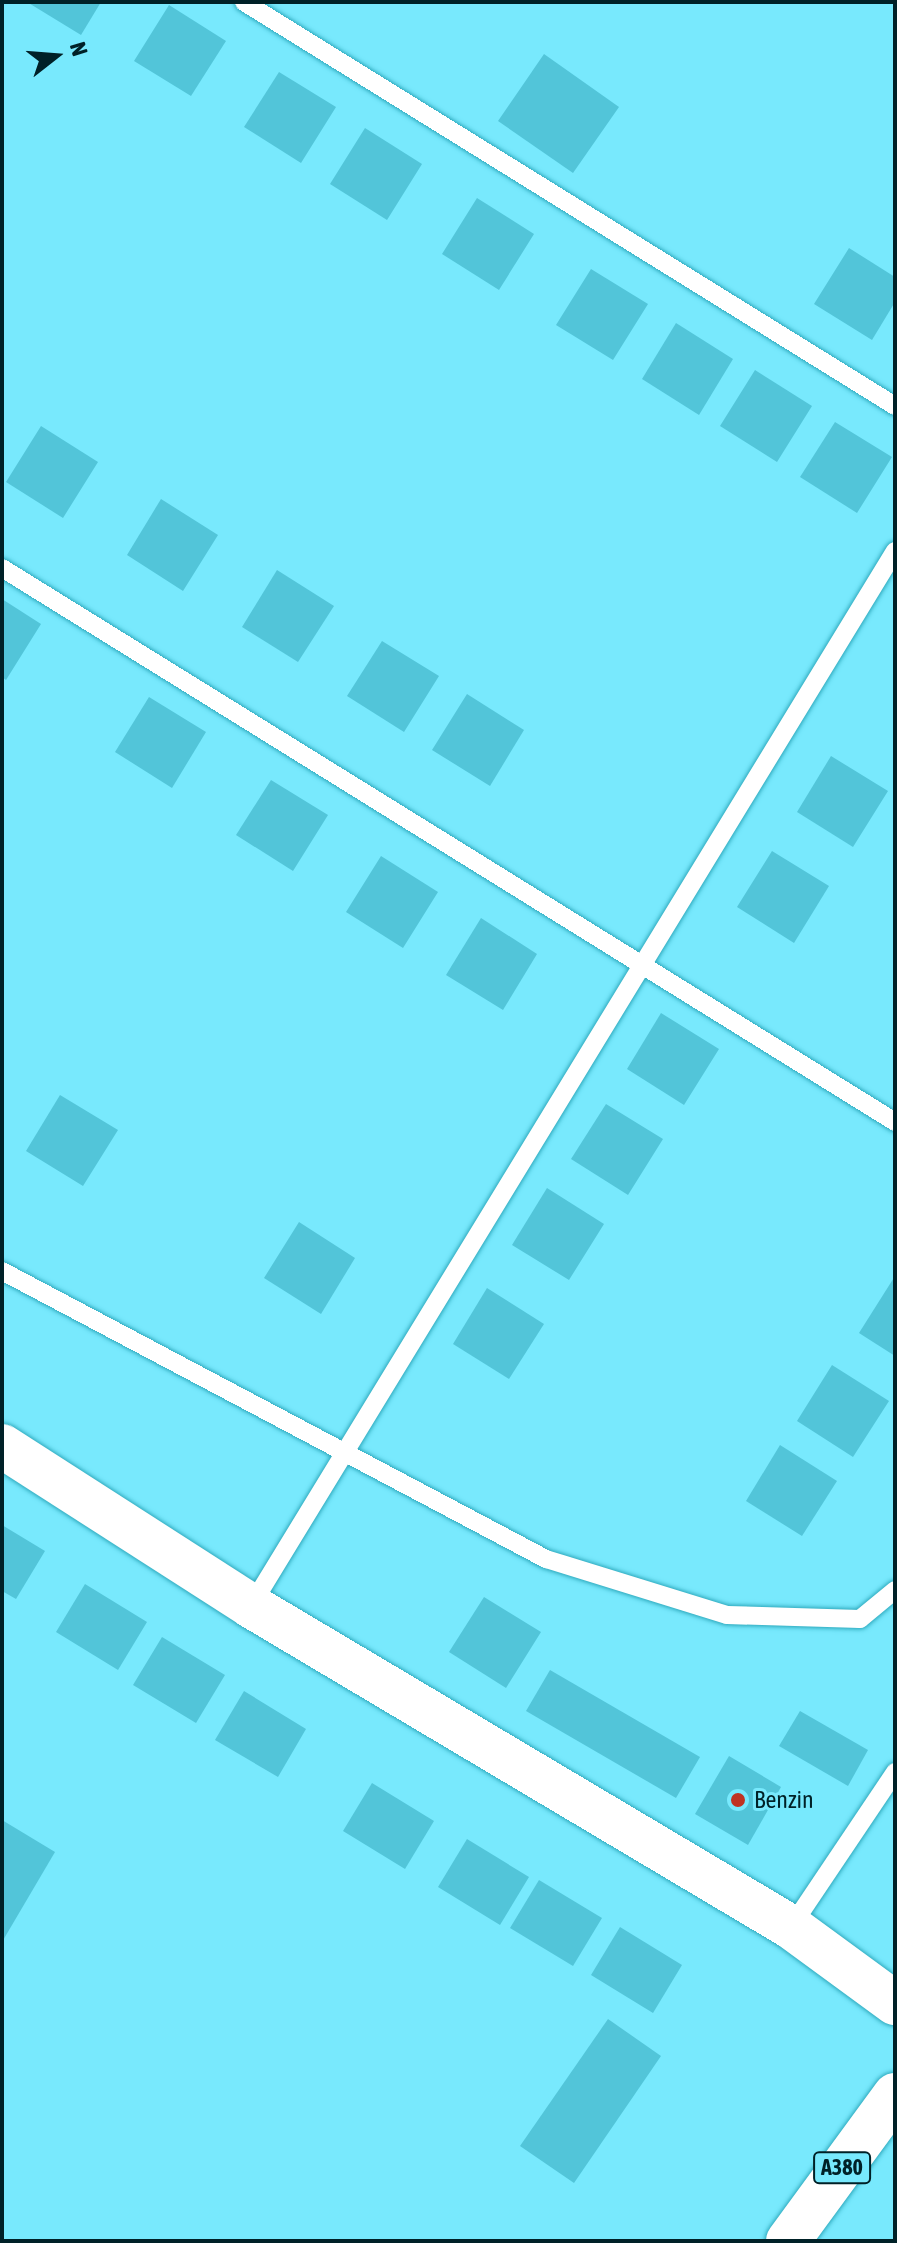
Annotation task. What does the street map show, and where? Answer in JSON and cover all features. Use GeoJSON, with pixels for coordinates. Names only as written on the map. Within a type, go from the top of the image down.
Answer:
{"type":"FeatureCollection","features":[{"type":"Feature","properties":{"kind":"main road"},"geometry":{"type":"LineString","coordinates":[[2,1446],[251,1606],[791,1927],[895,2003]]}},
{"type":"Feature","properties":{"kind":"main road","name":"A380"},"geometry":{"type":"LineString","coordinates":[[788,2241],[895,2095]]}},
{"type":"Feature","properties":{"kind":"lane"},"geometry":{"type":"LineString","coordinates":[[244,2],[895,406]]}},
{"type":"Feature","properties":{"kind":"lane"},"geometry":{"type":"LineString","coordinates":[[251,1606],[895,551]]}},
{"type":"Feature","properties":{"kind":"lane"},"geometry":{"type":"LineString","coordinates":[[2,568],[895,1122]]}},
{"type":"Feature","properties":{"kind":"lane"},"geometry":{"type":"LineString","coordinates":[[2,1271],[546,1559],[727,1615],[860,1619],[895,1590]]}},
{"type":"Feature","properties":{"kind":"lane"},"geometry":{"type":"LineString","coordinates":[[791,1927],[895,1772]]}},
{"type":"Feature","properties":{"kind":"building"},"geometry":{"type":"Polygon","coordinates":[[[27,2],[101,2],[81,35],[27,2]]]}},
{"type":"Feature","properties":{"kind":"building"},"geometry":{"type":"Polygon","coordinates":[[[169,5],[226,41],[191,96],[134,61],[169,5]]]}},
{"type":"Feature","properties":{"kind":"building"},"geometry":{"type":"Polygon","coordinates":[[[544,54],[619,107],[573,173],[498,121],[544,54]]]}},
{"type":"Feature","properties":{"kind":"building"},"geometry":{"type":"Polygon","coordinates":[[[279,72],[336,107],[301,163],[244,127],[279,72]]]}},
{"type":"Feature","properties":{"kind":"building"},"geometry":{"type":"Polygon","coordinates":[[[365,128],[422,164],[387,220],[330,184],[365,128]]]}},
{"type":"Feature","properties":{"kind":"building"},"geometry":{"type":"Polygon","coordinates":[[[477,198],[534,234],[499,290],[442,254],[477,198]]]}},
{"type":"Feature","properties":{"kind":"building"},"geometry":{"type":"Polygon","coordinates":[[[849,248],[895,277],[895,302],[872,340],[814,304],[849,248]]]}},
{"type":"Feature","properties":{"kind":"building"},"geometry":{"type":"Polygon","coordinates":[[[591,269],[648,304],[613,360],[556,325],[591,269]]]}},
{"type":"Feature","properties":{"kind":"building"},"geometry":{"type":"Polygon","coordinates":[[[676,323],[733,359],[699,415],[642,379],[676,323]]]}},
{"type":"Feature","properties":{"kind":"building"},"geometry":{"type":"Polygon","coordinates":[[[755,370],[812,406],[777,462],[720,426],[755,370]]]}},
{"type":"Feature","properties":{"kind":"building"},"geometry":{"type":"Polygon","coordinates":[[[835,422],[892,457],[857,513],[800,477],[835,422]]]}},
{"type":"Feature","properties":{"kind":"building"},"geometry":{"type":"Polygon","coordinates":[[[41,426],[98,462],[63,518],[6,482],[41,426]]]}},
{"type":"Feature","properties":{"kind":"building"},"geometry":{"type":"Polygon","coordinates":[[[161,499],[218,535],[183,591],[127,555],[161,499]]]}},
{"type":"Feature","properties":{"kind":"building"},"geometry":{"type":"Polygon","coordinates":[[[277,570],[334,606],[298,662],[242,627],[277,570]]]}},
{"type":"Feature","properties":{"kind":"building"},"geometry":{"type":"Polygon","coordinates":[[[2,599],[41,624],[6,680],[2,677],[2,599]]]}},
{"type":"Feature","properties":{"kind":"building"},"geometry":{"type":"Polygon","coordinates":[[[382,641],[439,676],[404,732],[347,696],[382,641]]]}},
{"type":"Feature","properties":{"kind":"building"},"geometry":{"type":"Polygon","coordinates":[[[467,694],[524,730],[490,786],[432,750],[467,694]]]}},
{"type":"Feature","properties":{"kind":"building"},"geometry":{"type":"Polygon","coordinates":[[[149,697],[206,732],[172,788],[115,752],[149,697]]]}},
{"type":"Feature","properties":{"kind":"building"},"geometry":{"type":"Polygon","coordinates":[[[831,756],[888,791],[853,847],[797,812],[831,756]]]}},
{"type":"Feature","properties":{"kind":"building"},"geometry":{"type":"Polygon","coordinates":[[[271,780],[328,815],[293,871],[236,835],[271,780]]]}},
{"type":"Feature","properties":{"kind":"building"},"geometry":{"type":"Polygon","coordinates":[[[772,851],[829,886],[794,943],[737,907],[772,851]]]}},
{"type":"Feature","properties":{"kind":"building"},"geometry":{"type":"Polygon","coordinates":[[[381,856],[438,892],[403,948],[346,912],[381,856]]]}},
{"type":"Feature","properties":{"kind":"building"},"geometry":{"type":"Polygon","coordinates":[[[481,918],[537,954],[503,1010],[446,975],[481,918]]]}},
{"type":"Feature","properties":{"kind":"building"},"geometry":{"type":"Polygon","coordinates":[[[661,1013],[719,1049],[684,1105],[627,1069],[661,1013]]]}},
{"type":"Feature","properties":{"kind":"building"},"geometry":{"type":"Polygon","coordinates":[[[60,1095],[118,1130],[83,1186],[26,1151],[60,1095]]]}},
{"type":"Feature","properties":{"kind":"building"},"geometry":{"type":"Polygon","coordinates":[[[606,1104],[663,1139],[628,1195],[571,1159],[606,1104]]]}},
{"type":"Feature","properties":{"kind":"building"},"geometry":{"type":"Polygon","coordinates":[[[547,1188],[604,1224],[569,1280],[512,1245],[547,1188]]]}},
{"type":"Feature","properties":{"kind":"building"},"geometry":{"type":"Polygon","coordinates":[[[299,1222],[355,1258],[321,1314],[264,1278],[299,1222]]]}},
{"type":"Feature","properties":{"kind":"building"},"geometry":{"type":"Polygon","coordinates":[[[895,1276],[895,1356],[859,1333],[895,1276]]]}},
{"type":"Feature","properties":{"kind":"building"},"geometry":{"type":"Polygon","coordinates":[[[487,1288],[544,1324],[509,1379],[453,1344],[487,1288]]]}},
{"type":"Feature","properties":{"kind":"building"},"geometry":{"type":"Polygon","coordinates":[[[832,1365],[889,1401],[853,1457],[797,1421],[832,1365]]]}},
{"type":"Feature","properties":{"kind":"building"},"geometry":{"type":"Polygon","coordinates":[[[780,1445],[837,1481],[802,1536],[746,1501],[780,1445]]]}},
{"type":"Feature","properties":{"kind":"building"},"geometry":{"type":"Polygon","coordinates":[[[2,1525],[45,1551],[16,1599],[2,1591],[2,1525]]]}},
{"type":"Feature","properties":{"kind":"building"},"geometry":{"type":"Polygon","coordinates":[[[85,1584],[147,1622],[118,1670],[56,1632],[85,1584]]]}},
{"type":"Feature","properties":{"kind":"building"},"geometry":{"type":"Polygon","coordinates":[[[484,1597],[541,1632],[506,1688],[449,1652],[484,1597]]]}},
{"type":"Feature","properties":{"kind":"building"},"geometry":{"type":"Polygon","coordinates":[[[162,1637],[225,1675],[196,1723],[133,1685],[162,1637]]]}},
{"type":"Feature","properties":{"kind":"building"},"geometry":{"type":"Polygon","coordinates":[[[550,1670],[700,1757],[676,1798],[526,1711],[550,1670]]]}},
{"type":"Feature","properties":{"kind":"building"},"geometry":{"type":"Polygon","coordinates":[[[244,1691],[306,1729],[278,1777],[215,1740],[244,1691]]]}},
{"type":"Feature","properties":{"kind":"building"},"geometry":{"type":"Polygon","coordinates":[[[800,1711],[868,1750],[848,1786],[779,1746],[800,1711]]]}},
{"type":"Feature","properties":{"kind":"building","name":"Benzin"},"geometry":{"type":"Polygon","coordinates":[[[729,1756],[781,1787],[748,1845],[695,1814],[729,1756]]]}},
{"type":"Feature","properties":{"kind":"building"},"geometry":{"type":"Polygon","coordinates":[[[372,1783],[434,1821],[405,1869],[343,1831],[372,1783]]]}},
{"type":"Feature","properties":{"kind":"building"},"geometry":{"type":"Polygon","coordinates":[[[2,1820],[55,1852],[2,1942],[2,1820]]]}},
{"type":"Feature","properties":{"kind":"building"},"geometry":{"type":"Polygon","coordinates":[[[467,1839],[529,1877],[500,1925],[438,1887],[467,1839]]]}},
{"type":"Feature","properties":{"kind":"building"},"geometry":{"type":"Polygon","coordinates":[[[539,1880],[602,1918],[573,1966],[510,1928],[539,1880]]]}},
{"type":"Feature","properties":{"kind":"building"},"geometry":{"type":"Polygon","coordinates":[[[620,1927],[682,1965],[653,2013],[591,1975],[620,1927]]]}},
{"type":"Feature","properties":{"kind":"building"},"geometry":{"type":"Polygon","coordinates":[[[608,2019],[661,2056],[574,2183],[520,2146],[608,2019]]]}},
{"type":"Feature","properties":{"kind":"place","name":"Benzin"},"geometry":{"type":"Point","coordinates":[738,1800]}}]}
